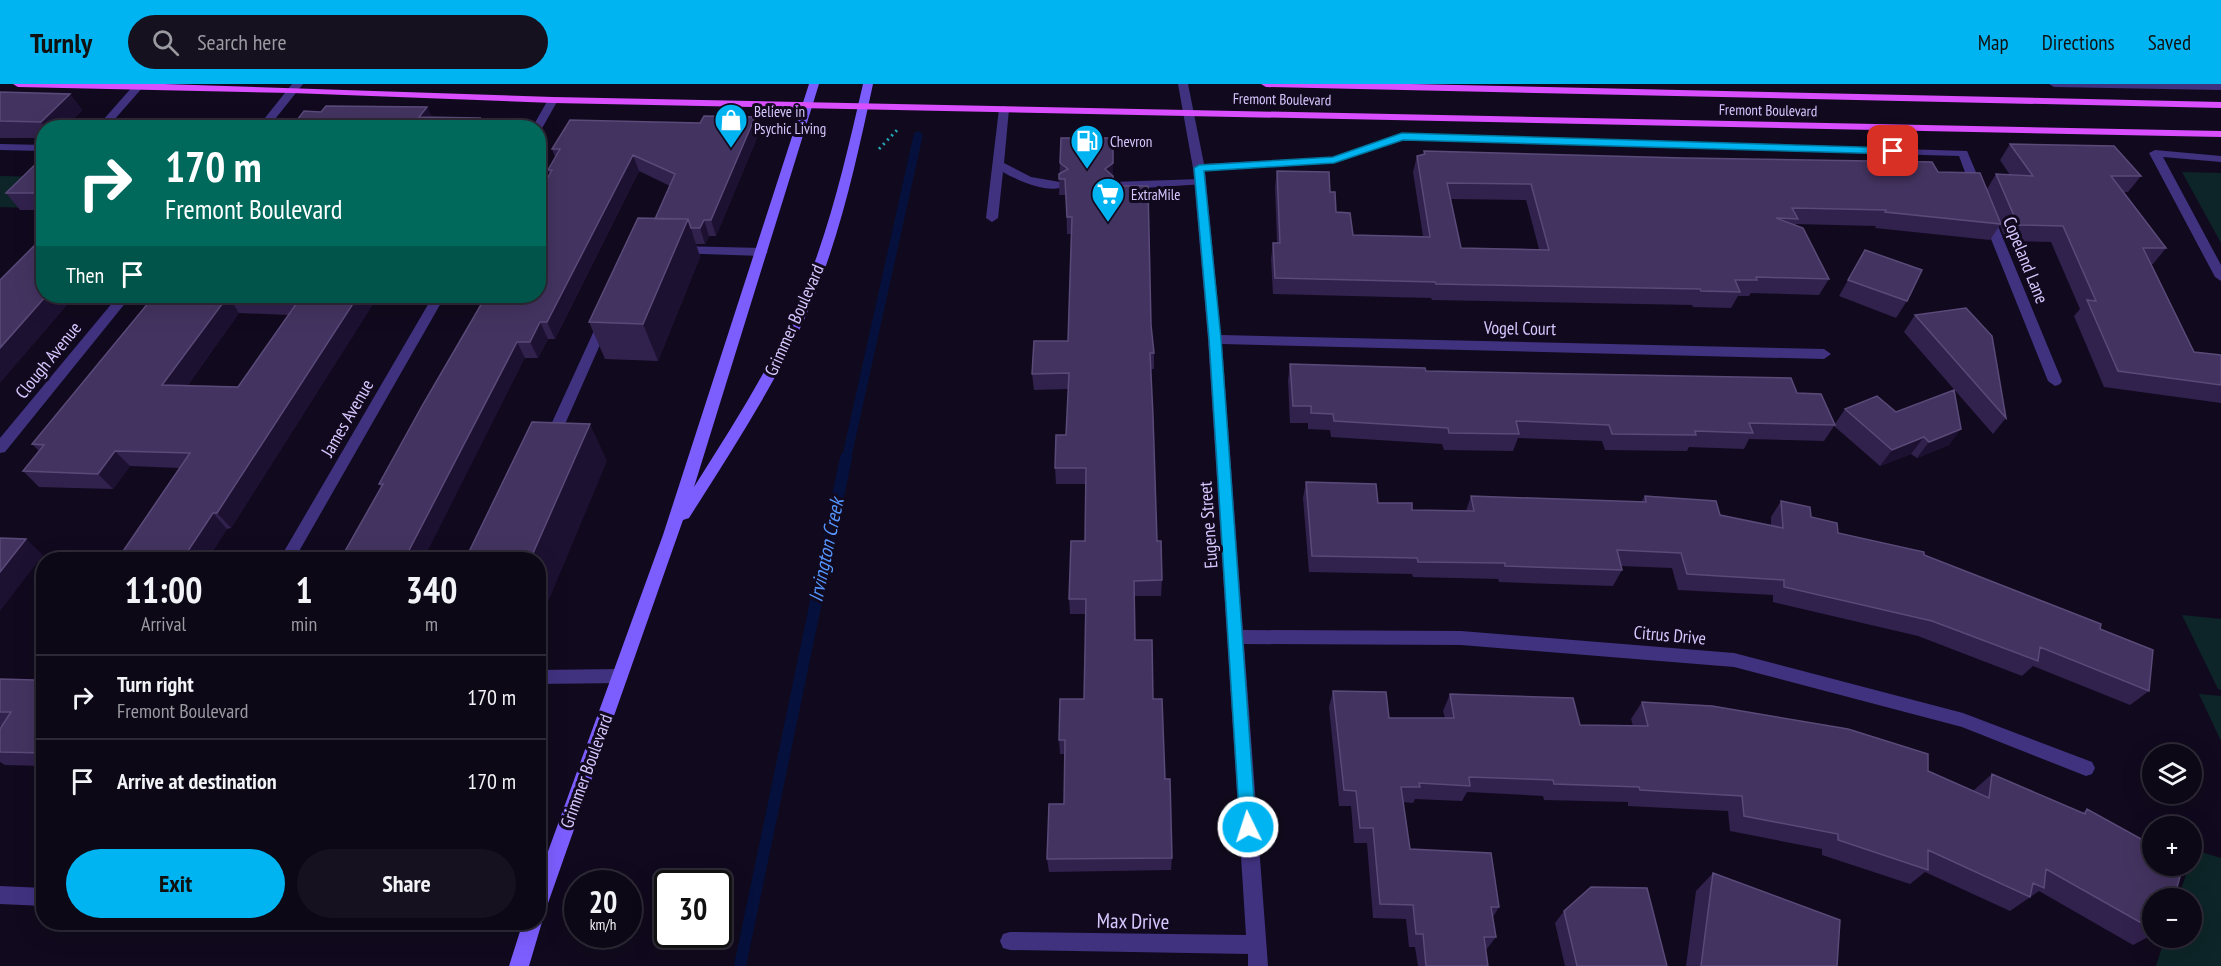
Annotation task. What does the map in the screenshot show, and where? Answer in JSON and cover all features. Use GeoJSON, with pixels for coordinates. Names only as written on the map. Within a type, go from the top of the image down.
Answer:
{"type":"FeatureCollection","features":[{"type":"Feature","properties":{"kind":"main road","name":"Fremont Boulevard"},"geometry":{"type":"LineString","coordinates":[[18,84],[295,87],[553,100],[2221,134]]}},
{"type":"Feature","properties":{"kind":"main road","name":"Fremont Boulevard"},"geometry":{"type":"LineString","coordinates":[[1266,84],[2221,105]]}},
{"type":"Feature","properties":{"kind":"street","name":"Grimmer Boulevard"},"geometry":{"type":"LineString","coordinates":[[546,884],[671,535],[814,84]]}},
{"type":"Feature","properties":{"kind":"street","name":"Grimmer Boulevard"},"geometry":{"type":"LineString","coordinates":[[671,535],[776,365],[818,272],[833,223],[868,84]]}},
{"type":"Feature","properties":{"kind":"street","name":"Eugene Street"},"geometry":{"type":"LineString","coordinates":[[1183,84],[1199,175],[1215,339],[1258,966]]}},
{"type":"Feature","properties":{"kind":"street"},"geometry":{"type":"LineString","coordinates":[[2054,84],[2221,87]]}},
{"type":"Feature","properties":{"kind":"street"},"geometry":{"type":"LineString","coordinates":[[108,120],[138,87]]}},
{"type":"Feature","properties":{"kind":"street"},"geometry":{"type":"LineString","coordinates":[[268,120],[295,87]]}},
{"type":"Feature","properties":{"kind":"street"},"geometry":{"type":"LineString","coordinates":[[542,120],[553,100]]}},
{"type":"Feature","properties":{"kind":"street"},"geometry":{"type":"LineString","coordinates":[[992,218],[1004,109]]}},
{"type":"Feature","properties":{"kind":"street","name":"Copeland Lane"},"geometry":{"type":"LineString","coordinates":[[1199,175],[1334,160],[1402,136],[1963,153],[2055,381]]}},
{"type":"Feature","properties":{"kind":"street"},"geometry":{"type":"LineString","coordinates":[[0,147],[36,148]]}},
{"type":"Feature","properties":{"kind":"street"},"geometry":{"type":"LineString","coordinates":[[2221,159],[2155,153],[2221,277]]}},
{"type":"Feature","properties":{"kind":"street"},"geometry":{"type":"LineString","coordinates":[[998,164],[1025,180],[1039,185],[1060,185]]}},
{"type":"Feature","properties":{"kind":"street"},"geometry":{"type":"LineString","coordinates":[[1113,186],[1199,175]]}},
{"type":"Feature","properties":{"kind":"street"},"geometry":{"type":"LineString","coordinates":[[663,249],[762,252]]}},
{"type":"Feature","properties":{"kind":"street","name":"Clough Avenue"},"geometry":{"type":"LineString","coordinates":[[0,448],[118,303]]}},
{"type":"Feature","properties":{"kind":"street","name":"James Avenue"},"geometry":{"type":"LineString","coordinates":[[291,552],[436,303]]}},
{"type":"Feature","properties":{"kind":"street"},"geometry":{"type":"LineString","coordinates":[[544,454],[611,306]]}},
{"type":"Feature","properties":{"kind":"street","name":"Vogel Court"},"geometry":{"type":"LineString","coordinates":[[1215,339],[1824,354]]}},
{"type":"Feature","properties":{"kind":"street","name":"Citrus Drive"},"geometry":{"type":"LineString","coordinates":[[1235,638],[1461,638],[1734,660],[1963,720],[2086,768]]}},
{"type":"Feature","properties":{"kind":"street"},"geometry":{"type":"LineString","coordinates":[[546,677],[620,676]]}},
{"type":"Feature","properties":{"kind":"street"},"geometry":{"type":"LineString","coordinates":[[0,895],[36,897]]}},
{"type":"Feature","properties":{"kind":"street"},"geometry":{"type":"LineString","coordinates":[[519,966],[530,930]]}},
{"type":"Feature","properties":{"kind":"street","name":"Max Drive"},"geometry":{"type":"LineString","coordinates":[[1010,941],[1256,945]]}},
{"type":"Feature","properties":{"kind":"green space"},"geometry":{"type":"Polygon","coordinates":[[[2182,172],[2221,173],[2221,243],[2182,172]]]}},
{"type":"Feature","properties":{"kind":"green space"},"geometry":{"type":"Polygon","coordinates":[[[0,176],[36,177],[36,197],[32,208],[0,207],[0,176]]]}},
{"type":"Feature","properties":{"kind":"green space"},"geometry":{"type":"Polygon","coordinates":[[[2182,615],[2221,619],[2221,690],[2218,689],[2182,615]]]}},
{"type":"Feature","properties":{"kind":"green space"},"geometry":{"type":"Polygon","coordinates":[[[2199,694],[2221,696],[2221,741],[2199,694]]]}},
{"type":"Feature","properties":{"kind":"green space"},"geometry":{"type":"Polygon","coordinates":[[[2202,852],[2221,858],[2221,966],[2156,966],[2162,948],[2202,948],[2202,888],[2181,888],[2186,876],[2202,876],[2202,852]]]}},
{"type":"Feature","properties":{"kind":"building"},"geometry":{"type":"Polygon","coordinates":[[[0,92],[70,94],[43,120],[0,121],[0,92]]]}},
{"type":"Feature","properties":{"kind":"building"},"geometry":{"type":"Polygon","coordinates":[[[326,106],[427,107],[419,117],[480,118],[479,120],[297,120],[304,111],[321,112],[326,106]]]}},
{"type":"Feature","properties":{"kind":"building"},"geometry":{"type":"Polygon","coordinates":[[[704,116],[755,117],[711,220],[704,220],[700,228],[691,228],[688,219],[655,219],[675,174],[633,155],[547,322],[540,322],[530,342],[517,342],[408,552],[345,552],[383,484],[379,484],[422,406],[482,303],[546,303],[546,181],[552,170],[548,170],[560,149],[552,149],[570,120],[700,123],[704,116]]]}},
{"type":"Feature","properties":{"kind":"building"},"geometry":{"type":"Polygon","coordinates":[[[1061,138],[1113,138],[1113,163],[1105,169],[1113,176],[1113,186],[1148,186],[1151,325],[1154,353],[1150,353],[1157,541],[1161,541],[1162,580],[1134,581],[1135,640],[1152,640],[1153,699],[1162,699],[1165,779],[1170,779],[1172,858],[1047,859],[1049,804],[1064,804],[1065,740],[1059,740],[1060,699],[1084,699],[1086,599],[1069,599],[1071,541],[1085,541],[1086,468],[1055,468],[1056,435],[1066,435],[1069,373],[1032,374],[1034,341],[1068,341],[1072,217],[1067,217],[1065,179],[1059,179],[1059,174],[1068,169],[1060,163],[1061,138]]]}},
{"type":"Feature","properties":{"kind":"building"},"geometry":{"type":"Polygon","coordinates":[[[2010,144],[2114,146],[2141,176],[2111,176],[2166,248],[2143,248],[2194,352],[2221,355],[2221,385],[2118,371],[2087,300],[2096,301],[2063,226],[2018,225],[1996,174],[2033,176],[2010,144]]]}},
{"type":"Feature","properties":{"kind":"building"},"geometry":{"type":"Polygon","coordinates":[[[1424,151],[1932,162],[1938,172],[1980,173],[2001,224],[1885,212],[1886,210],[1792,208],[1798,219],[1776,218],[1803,228],[1829,279],[1756,277],[1757,280],[1735,280],[1740,292],[1275,278],[1273,243],[1280,243],[1277,171],[1329,172],[1330,192],[1335,192],[1336,212],[1350,213],[1353,235],[1430,237],[1417,156],[1425,154],[1424,151]],[[1447,183],[1461,248],[1549,250],[1531,184],[1447,183]]]}},
{"type":"Feature","properties":{"kind":"building"},"geometry":{"type":"Polygon","coordinates":[[[36,164],[36,193],[6,193],[36,164]]]}},
{"type":"Feature","properties":{"kind":"building"},"geometry":{"type":"Polygon","coordinates":[[[638,218],[688,219],[643,324],[589,322],[638,218]]]}},
{"type":"Feature","properties":{"kind":"building"},"geometry":{"type":"Polygon","coordinates":[[[36,244],[36,303],[40,303],[0,348],[0,280],[36,244]]]}},
{"type":"Feature","properties":{"kind":"building"},"geometry":{"type":"Polygon","coordinates":[[[1865,250],[1922,270],[1907,301],[1848,280],[1865,250]]]}},
{"type":"Feature","properties":{"kind":"building"},"geometry":{"type":"Polygon","coordinates":[[[148,303],[223,303],[162,385],[238,387],[297,303],[353,303],[217,513],[213,513],[187,552],[122,552],[190,453],[115,451],[98,474],[23,471],[44,445],[32,444],[148,303]]]}},
{"type":"Feature","properties":{"kind":"building"},"geometry":{"type":"Polygon","coordinates":[[[1966,308],[1992,336],[2006,418],[1915,315],[1966,308]]]}},
{"type":"Feature","properties":{"kind":"building"},"geometry":{"type":"Polygon","coordinates":[[[1290,364],[1425,368],[1426,371],[1791,378],[1797,393],[1821,394],[1835,425],[1749,423],[1753,433],[1695,431],[1696,435],[1612,434],[1609,425],[1516,421],[1519,434],[1449,433],[1448,428],[1334,421],[1333,414],[1311,413],[1311,406],[1293,406],[1290,364]]]}},
{"type":"Feature","properties":{"kind":"building"},"geometry":{"type":"Polygon","coordinates":[[[1954,390],[1961,429],[1929,442],[1924,437],[1892,450],[1845,409],[1877,396],[1896,412],[1954,390]]]}},
{"type":"Feature","properties":{"kind":"building"},"geometry":{"type":"Polygon","coordinates":[[[532,422],[590,424],[534,552],[469,552],[532,422]]]}},
{"type":"Feature","properties":{"kind":"building"},"geometry":{"type":"Polygon","coordinates":[[[1306,482],[1376,484],[1378,503],[1412,503],[1412,510],[1474,511],[1471,496],[1646,502],[1645,496],[1716,501],[1720,515],[1783,528],[1781,501],[1810,507],[1811,517],[1837,523],[1838,533],[1924,552],[1924,555],[2101,624],[2100,629],[2153,650],[2149,691],[2040,647],[2038,661],[1932,621],[1784,587],[1784,580],[1687,574],[1681,553],[1617,550],[1622,570],[1505,566],[1505,563],[1418,562],[1417,558],[1312,556],[1306,482]]]}},
{"type":"Feature","properties":{"kind":"building"},"geometry":{"type":"Polygon","coordinates":[[[0,538],[26,539],[0,572],[0,538]]]}},
{"type":"Feature","properties":{"kind":"building"},"geometry":{"type":"Polygon","coordinates":[[[0,679],[35,680],[36,753],[0,752],[0,729],[11,712],[0,712],[0,679]]]}},
{"type":"Feature","properties":{"kind":"building"},"geometry":{"type":"Polygon","coordinates":[[[1333,691],[1386,692],[1389,718],[1454,718],[1450,694],[1573,698],[1580,725],[1648,726],[1642,702],[1712,706],[1848,729],[1928,754],[1928,771],[1989,798],[1992,774],[2085,814],[2087,809],[2142,839],[2142,876],[2180,876],[2177,888],[2142,888],[2142,923],[2046,869],[2044,888],[2033,883],[2030,897],[1928,850],[1928,870],[1838,840],[1838,834],[1744,816],[1742,796],[1640,790],[1639,787],[1554,784],[1553,780],[1469,777],[1470,786],[1419,783],[1420,787],[1401,787],[1410,849],[1491,853],[1499,907],[1491,907],[1496,937],[1484,937],[1488,966],[1426,966],[1423,934],[1416,934],[1413,905],[1380,904],[1373,828],[1360,828],[1356,791],[1344,790],[1333,691]]]}},
{"type":"Feature","properties":{"kind":"building"},"geometry":{"type":"Polygon","coordinates":[[[1713,873],[1840,920],[1837,966],[1701,966],[1713,873]]]}},
{"type":"Feature","properties":{"kind":"building"},"geometry":{"type":"Polygon","coordinates":[[[1591,887],[1647,888],[1667,966],[1577,966],[1564,911],[1591,887]]]}},
{"type":"Feature","properties":{"kind":"waterway","name":"Irvington Creek"},"geometry":{"type":"LineString","coordinates":[[846,460],[918,136]]}},
{"type":"Feature","properties":{"kind":"waterway","name":"Irvington Creek"},"geometry":{"type":"LineString","coordinates":[[740,966],[846,458]]}},
{"type":"Feature","properties":{"kind":"place","name":"Believe in Psychic Living"},"geometry":{"type":"Point","coordinates":[731,149]}},
{"type":"Feature","properties":{"kind":"place","name":"Chevron"},"geometry":{"type":"Point","coordinates":[1087,170]}},
{"type":"Feature","properties":{"kind":"place","name":"ExtraMile"},"geometry":{"type":"Point","coordinates":[1108,223]}},
{"type":"Feature","properties":{"kind":"route"},"geometry":{"type":"LineString","coordinates":[[1248,827],[1215,339],[1199,168],[1334,160],[1402,136],[1893,151]]}}]}
